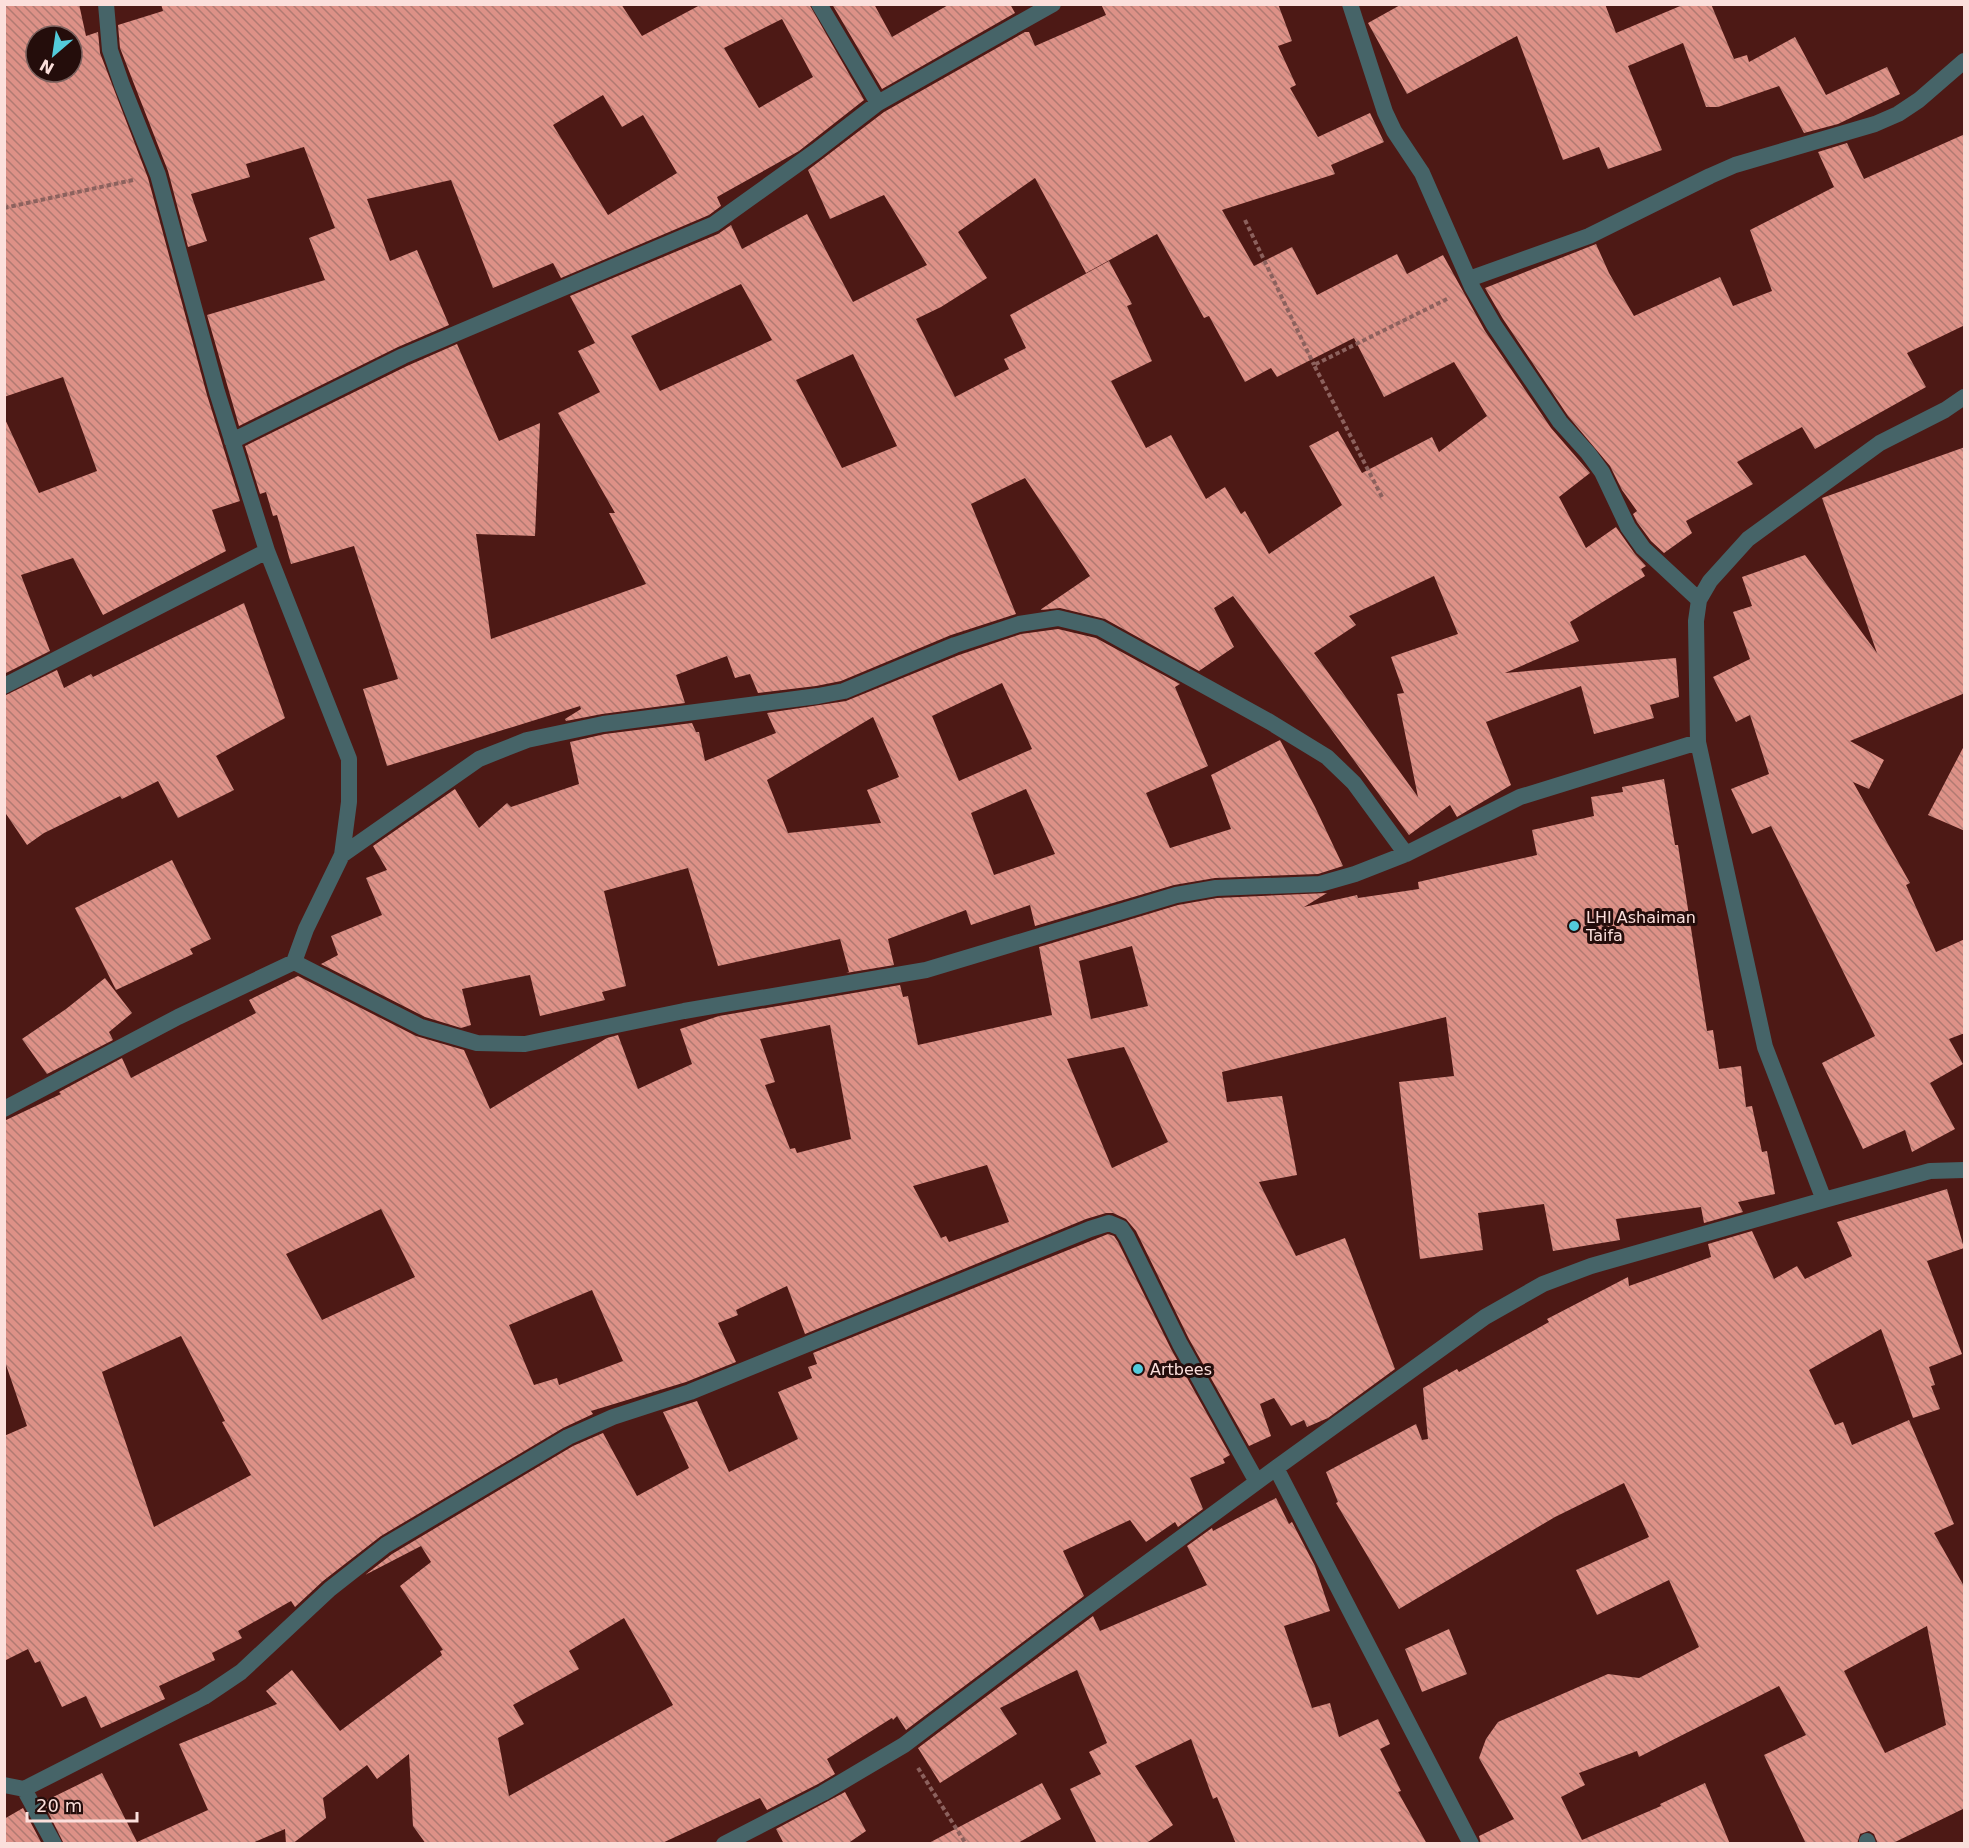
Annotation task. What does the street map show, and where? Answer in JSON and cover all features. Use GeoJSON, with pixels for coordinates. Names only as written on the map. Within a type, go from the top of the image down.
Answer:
{"type":"FeatureCollection","features":[{"type":"Feature","properties":{"kind":"street"},"geometry":{"type":"LineString","coordinates":[[4,1109],[178,1017],[294,962],[306,929],[342,855],[350,802],[349,759],[267,551],[232,441],[158,175],[110,50],[106,4]]}},
{"type":"Feature","properties":{"kind":"street"},"geometry":{"type":"LineString","coordinates":[[819,4],[878,103]]}},
{"type":"Feature","properties":{"kind":"street"},"geometry":{"type":"LineString","coordinates":[[232,441],[403,356],[714,224],[816,151],[878,103],[1053,4]]}},
{"type":"Feature","properties":{"kind":"street"},"geometry":{"type":"LineString","coordinates":[[1350,4],[1385,112],[1394,131],[1422,173],[1470,283],[1494,325],[1560,422],[1602,472],[1628,527],[1642,548],[1699,600]]}},
{"type":"Feature","properties":{"kind":"street"},"geometry":{"type":"LineString","coordinates":[[1470,283],[1589,236],[1735,165],[1875,124],[1898,114],[1919,100],[1965,61]]}},
{"type":"Feature","properties":{"kind":"street"},"geometry":{"type":"LineString","coordinates":[[1824,1200],[1765,1047],[1698,742],[1696,621],[1699,600],[1710,581],[1748,539],[1880,443],[1945,410],[1965,397]]}},
{"type":"Feature","properties":{"kind":"street"},"geometry":{"type":"LineString","coordinates":[[4,686],[267,551]]}},
{"type":"Feature","properties":{"kind":"street"},"geometry":{"type":"LineString","coordinates":[[342,855],[478,759],[527,740],[603,724],[844,691],[955,645],[1019,624],[1058,618],[1100,628],[1270,722],[1327,757],[1354,783],[1406,854]]}},
{"type":"Feature","properties":{"kind":"street"},"geometry":{"type":"LineString","coordinates":[[294,962],[421,1027],[477,1043],[525,1044],[684,1011],[926,970],[1176,895],[1216,888],[1320,884],[1355,874],[1406,854],[1520,797],[1698,742]]}},
{"type":"Feature","properties":{"kind":"street"},"geometry":{"type":"LineString","coordinates":[[724,1844],[824,1793],[904,1745],[1072,1618],[1485,1317],[1543,1284],[1591,1266],[1930,1171],[1965,1170]]}},
{"type":"Feature","properties":{"kind":"street"},"geometry":{"type":"LineString","coordinates":[[4,1785],[24,1789],[204,1697],[241,1672],[330,1589],[386,1545],[568,1437],[613,1417],[690,1392],[1109,1223],[1120,1228],[1127,1237],[1180,1344],[1257,1482]]}},
{"type":"Feature","properties":{"kind":"street"},"geometry":{"type":"LineString","coordinates":[[1276,1468],[1471,1844]]}},
{"type":"Feature","properties":{"kind":"street"},"geometry":{"type":"LineString","coordinates":[[24,1789],[54,1844]]}},
{"type":"Feature","properties":{"kind":"path"},"geometry":{"type":"LineString","coordinates":[[4,208],[158,175]]}},
{"type":"Feature","properties":{"kind":"path"},"geometry":{"type":"LineString","coordinates":[[1245,220],[1314,365],[1382,497]]}},
{"type":"Feature","properties":{"kind":"path"},"geometry":{"type":"LineString","coordinates":[[1314,365],[1470,283]]}},
{"type":"Feature","properties":{"kind":"path"},"geometry":{"type":"LineString","coordinates":[[904,1745],[966,1844]]}},
{"type":"Feature","properties":{"kind":"building"},"geometry":{"type":"Polygon","coordinates":[[[4,4],[79,4],[83,24],[24,24],[24,84],[84,84],[84,27],[86,36],[98,32],[100,53],[148,178],[207,395],[240,501],[212,510],[226,551],[103,615],[73,558],[21,575],[50,651],[4,674],[4,417],[39,493],[97,471],[63,377],[4,397],[4,4]]]}},
{"type":"Feature","properties":{"kind":"building"},"geometry":{"type":"Polygon","coordinates":[[[161,4],[621,4],[642,36],[702,4],[809,4],[864,100],[799,151],[717,197],[721,206],[709,215],[561,278],[553,263],[493,288],[451,180],[367,199],[390,261],[417,250],[449,325],[398,347],[239,426],[207,315],[325,280],[309,238],[335,228],[304,147],[246,164],[250,177],[191,194],[207,241],[188,247],[168,171],[120,48],[118,25],[163,11],[161,4]],[[782,19],[724,48],[759,108],[813,77],[782,19]],[[603,95],[553,125],[608,215],[677,173],[643,115],[622,127],[603,95]]]}},
{"type":"Feature","properties":{"kind":"building"},"geometry":{"type":"Polygon","coordinates":[[[832,4],[874,4],[892,37],[950,4],[1010,4],[1015,13],[882,89],[832,4]]]}},
{"type":"Feature","properties":{"kind":"building"},"geometry":{"type":"Polygon","coordinates":[[[1101,4],[1278,4],[1292,41],[1278,46],[1296,85],[1290,88],[1318,137],[1370,113],[1384,142],[1331,165],[1335,174],[1222,210],[1254,266],[1292,247],[1317,295],[1397,254],[1407,274],[1443,255],[1485,331],[1551,428],[1590,473],[1559,497],[1586,548],[1616,527],[1646,566],[1641,569],[1645,576],[1570,622],[1579,641],[1505,673],[1676,658],[1679,697],[1650,705],[1654,718],[1594,734],[1581,686],[1486,722],[1511,785],[1457,817],[1450,805],[1409,835],[1233,596],[1214,608],[1234,647],[1199,671],[1105,619],[1060,608],[1040,610],[1090,576],[1025,478],[971,504],[1016,614],[951,635],[841,681],[816,686],[758,693],[750,674],[735,678],[727,656],[676,675],[685,703],[566,721],[565,719],[581,709],[580,706],[387,766],[363,689],[398,679],[354,546],[291,564],[277,515],[273,516],[266,492],[260,494],[245,446],[407,366],[457,344],[499,441],[540,423],[535,536],[476,534],[491,639],[646,584],[609,513],[615,513],[558,413],[600,392],[578,351],[595,343],[570,296],[718,234],[731,225],[742,249],[807,214],[853,302],[927,265],[884,195],[830,219],[808,170],[884,112],[1025,32],[1029,32],[1035,46],[1106,15],[1101,4]],[[1035,178],[958,232],[987,278],[941,307],[916,319],[955,397],[1009,369],[1004,359],[1026,348],[1010,315],[1109,261],[1132,304],[1127,306],[1152,361],[1111,381],[1146,448],[1171,435],[1206,499],[1225,487],[1241,514],[1245,511],[1269,554],[1342,505],[1309,446],[1338,431],[1362,473],[1432,437],[1439,452],[1487,416],[1454,362],[1384,397],[1354,338],[1277,377],[1271,368],[1245,382],[1209,316],[1204,318],[1157,234],[1086,273],[1035,178]],[[741,284],[631,336],[660,391],[772,340],[741,284]],[[853,354],[796,380],[842,468],[897,446],[853,354]],[[1434,576],[1349,616],[1356,625],[1314,653],[1418,797],[1397,694],[1404,693],[1391,657],[1458,634],[1434,576]]]}},
{"type":"Feature","properties":{"kind":"building"},"geometry":{"type":"Polygon","coordinates":[[[1402,4],[1605,4],[1616,33],[1685,4],[1711,4],[1734,59],[1747,55],[1749,62],[1795,37],[1826,95],[1887,67],[1900,94],[1838,124],[1804,133],[1779,86],[1718,107],[1706,107],[1683,43],[1628,66],[1662,150],[1608,169],[1599,147],[1563,160],[1517,36],[1407,94],[1368,23],[1402,4]]]}},
{"type":"Feature","properties":{"kind":"building"},"geometry":{"type":"Polygon","coordinates":[[[1965,134],[1965,325],[1907,353],[1926,387],[1815,449],[1802,427],[1737,462],[1753,484],[1686,521],[1692,533],[1664,553],[1651,541],[1637,522],[1633,514],[1637,511],[1622,490],[1610,466],[1568,416],[1485,288],[1596,244],[1609,273],[1634,316],[1720,277],[1733,306],[1772,291],[1750,230],[1834,187],[1818,152],[1847,143],[1864,179],[1965,134]]]}},
{"type":"Feature","properties":{"kind":"building"},"geometry":{"type":"Polygon","coordinates":[[[1965,447],[1965,693],[1850,741],[1884,760],[1869,789],[1853,782],[1910,883],[1906,885],[1936,952],[1965,939],[1965,1033],[1949,1039],[1963,1064],[1930,1083],[1955,1129],[1912,1152],[1905,1130],[1863,1149],[1822,1063],[1875,1036],[1771,826],[1752,834],[1731,789],[1769,774],[1750,715],[1736,722],[1713,677],[1750,659],[1733,612],[1752,606],[1742,577],[1805,555],[1877,653],[1822,498],[1965,447]]]}},
{"type":"Feature","properties":{"kind":"building"},"geometry":{"type":"Polygon","coordinates":[[[244,603],[285,718],[216,756],[234,790],[178,818],[158,781],[122,799],[120,796],[44,833],[27,845],[4,811],[4,696],[57,670],[64,688],[91,674],[93,677],[244,603]]]}},
{"type":"Feature","properties":{"kind":"building"},"geometry":{"type":"Polygon","coordinates":[[[1058,629],[1096,638],[1180,684],[1175,687],[1208,766],[1146,793],[1170,848],[1231,829],[1211,775],[1280,740],[1343,866],[1318,874],[1215,878],[1174,885],[1035,926],[1030,905],[971,925],[966,910],[888,939],[894,965],[846,973],[849,972],[840,939],[718,966],[688,868],[604,891],[626,986],[602,992],[605,1000],[540,1016],[530,975],[462,989],[471,1025],[461,1028],[425,1017],[321,964],[338,955],[331,936],[382,915],[366,878],[387,870],[373,846],[455,789],[479,828],[507,803],[511,807],[579,784],[570,742],[605,734],[692,723],[696,732],[699,732],[705,761],[776,733],[767,713],[846,701],[959,655],[1021,634],[1058,629]],[[1002,683],[932,716],[959,781],[1032,749],[1002,683]],[[873,717],[767,780],[788,833],[881,823],[867,790],[899,777],[873,717]],[[1026,789],[971,813],[994,875],[1055,854],[1026,789]]]}},
{"type":"Feature","properties":{"kind":"building"},"geometry":{"type":"Polygon","coordinates":[[[1965,744],[1965,831],[1928,815],[1965,744]]]}},
{"type":"Feature","properties":{"kind":"building"},"geometry":{"type":"Polygon","coordinates":[[[1664,779],[1675,845],[1678,845],[1707,1031],[1713,1030],[1719,1069],[1741,1066],[1746,1107],[1752,1106],[1762,1152],[1767,1151],[1775,1194],[1738,1202],[1743,1212],[1704,1223],[1701,1207],[1616,1219],[1620,1240],[1553,1251],[1544,1204],[1478,1213],[1483,1250],[1420,1259],[1399,1082],[1454,1076],[1446,1017],[1222,1072],[1227,1102],[1282,1096],[1297,1175],[1259,1182],[1296,1256],[1345,1238],[1395,1369],[1328,1418],[1307,1427],[1304,1420],[1291,1426],[1274,1398],[1260,1404],[1271,1436],[1249,1446],[1189,1339],[1136,1231],[1126,1219],[1113,1213],[1106,1213],[1086,1219],[805,1334],[787,1286],[736,1310],[738,1315],[718,1323],[736,1362],[686,1382],[591,1411],[593,1414],[563,1428],[381,1536],[323,1581],[295,1607],[291,1601],[238,1631],[242,1638],[212,1653],[215,1660],[159,1686],[165,1699],[101,1728],[86,1696],[62,1707],[40,1661],[35,1663],[28,1649],[4,1661],[4,1436],[27,1426],[4,1359],[4,1121],[61,1094],[59,1092],[122,1058],[131,1078],[256,1013],[249,1000],[298,976],[416,1036],[464,1050],[490,1109],[607,1038],[618,1035],[638,1089],[692,1064],[680,1029],[719,1016],[900,985],[903,997],[908,996],[918,1045],[1052,1015],[1039,947],[1178,905],[1217,898],[1327,893],[1304,907],[1357,895],[1358,898],[1419,889],[1418,882],[1537,855],[1532,830],[1594,816],[1591,797],[1623,792],[1622,787],[1664,779]],[[1132,946],[1079,961],[1091,1019],[1148,1006],[1132,946]],[[830,1025],[760,1039],[775,1082],[765,1085],[790,1149],[795,1148],[797,1153],[851,1139],[830,1025]],[[1124,1047],[1067,1059],[1112,1168],[1168,1142],[1124,1047]],[[987,1165],[913,1186],[941,1238],[946,1236],[949,1242],[1009,1222],[987,1165]],[[381,1209],[286,1254],[322,1320],[415,1277],[381,1209]],[[592,1290],[509,1325],[534,1385],[557,1378],[559,1385],[623,1361],[592,1290]],[[181,1336],[102,1372],[154,1527],[251,1475],[222,1422],[225,1421],[181,1336]]]}},
{"type":"Feature","properties":{"kind":"building"},"geometry":{"type":"Polygon","coordinates":[[[172,860],[211,939],[190,949],[193,954],[116,990],[75,908],[172,860]]]}},
{"type":"Feature","properties":{"kind":"building"},"geometry":{"type":"Polygon","coordinates":[[[105,978],[132,1013],[109,1032],[113,1040],[47,1074],[22,1039],[66,1009],[105,978]]]}},
{"type":"Feature","properties":{"kind":"building"},"geometry":{"type":"Polygon","coordinates":[[[1947,1189],[1964,1248],[1927,1261],[1962,1354],[1929,1367],[1935,1385],[1931,1386],[1940,1409],[1913,1418],[1881,1329],[1809,1370],[1835,1425],[1843,1422],[1852,1445],[1909,1420],[1954,1524],[1934,1533],[1965,1588],[1965,1808],[1891,1844],[1878,1844],[1874,1834],[1869,1831],[1860,1834],[1857,1844],[1806,1844],[1764,1755],[1806,1735],[1779,1686],[1639,1757],[1637,1751],[1579,1773],[1585,1785],[1561,1797],[1582,1840],[1661,1806],[1660,1804],[1705,1783],[1730,1844],[1481,1844],[1479,1836],[1514,1819],[1479,1758],[1486,1739],[1498,1722],[1608,1674],[1639,1678],[1699,1647],[1669,1580],[1597,1615],[1576,1570],[1649,1537],[1624,1483],[1555,1517],[1399,1609],[1336,1503],[1338,1502],[1326,1472],[1416,1424],[1422,1440],[1428,1439],[1423,1388],[1457,1369],[1459,1372],[1549,1322],[1547,1319],[1628,1277],[1629,1286],[1711,1257],[1708,1244],[1752,1231],[1774,1279],[1797,1266],[1805,1279],[1852,1256],[1837,1222],[1947,1189]],[[1927,1626],[1844,1671],[1885,1753],[1946,1725],[1927,1626]]]}},
{"type":"Feature","properties":{"kind":"building"},"geometry":{"type":"Polygon","coordinates":[[[1108,1234],[1114,1236],[1118,1242],[1171,1349],[1230,1455],[1223,1459],[1225,1463],[1190,1478],[1203,1509],[1178,1527],[1175,1522],[1146,1542],[1130,1520],[1063,1551],[1084,1596],[906,1730],[897,1716],[893,1720],[892,1718],[827,1759],[835,1774],[767,1810],[760,1798],[660,1844],[426,1844],[413,1826],[409,1754],[377,1779],[367,1765],[323,1798],[326,1818],[292,1844],[286,1844],[285,1829],[250,1844],[64,1844],[43,1802],[102,1773],[137,1842],[208,1810],[179,1744],[277,1704],[266,1691],[292,1670],[340,1731],[442,1655],[440,1651],[443,1650],[400,1586],[431,1562],[421,1546],[365,1575],[392,1554],[573,1446],[603,1433],[637,1496],[689,1468],[663,1412],[697,1401],[729,1472],[798,1439],[778,1392],[812,1378],[808,1367],[817,1364],[813,1353],[1108,1234]],[[624,1618],[569,1651],[579,1669],[513,1705],[524,1724],[498,1738],[509,1796],[673,1705],[624,1618]]]}},
{"type":"Feature","properties":{"kind":"building"},"geometry":{"type":"Polygon","coordinates":[[[1276,1498],[1289,1524],[1292,1522],[1315,1566],[1330,1611],[1284,1626],[1312,1708],[1330,1703],[1339,1737],[1378,1719],[1390,1744],[1380,1749],[1401,1791],[1398,1792],[1427,1844],[1236,1844],[1217,1797],[1213,1799],[1191,1739],[1135,1766],[1173,1825],[1145,1844],[1097,1844],[1070,1789],[1101,1774],[1089,1752],[1107,1743],[1077,1670],[1000,1708],[1017,1734],[940,1783],[918,1748],[1093,1616],[1100,1631],[1207,1585],[1187,1546],[1212,1528],[1213,1531],[1276,1498]]]}},
{"type":"Feature","properties":{"kind":"building"},"geometry":{"type":"Polygon","coordinates":[[[1449,1629],[1467,1674],[1422,1692],[1405,1649],[1449,1629]]]}},
{"type":"Feature","properties":{"kind":"building"},"geometry":{"type":"Polygon","coordinates":[[[1042,1783],[1061,1819],[1016,1844],[927,1844],[1042,1783]]]}},
{"type":"Feature","properties":{"kind":"building"},"geometry":{"type":"Polygon","coordinates":[[[845,1792],[866,1831],[847,1844],[784,1844],[776,1829],[845,1792]]]}},
{"type":"Feature","properties":{"kind":"building"},"geometry":{"type":"Polygon","coordinates":[[[23,1808],[42,1844],[4,1844],[4,1819],[23,1808]]]}},
{"type":"Feature","properties":{"kind":"place","name":"LHI Ashaiman Taifa"},"geometry":{"type":"Point","coordinates":[1574,926]}},
{"type":"Feature","properties":{"kind":"place","name":"Artbees"},"geometry":{"type":"Point","coordinates":[1138,1369]}}]}
